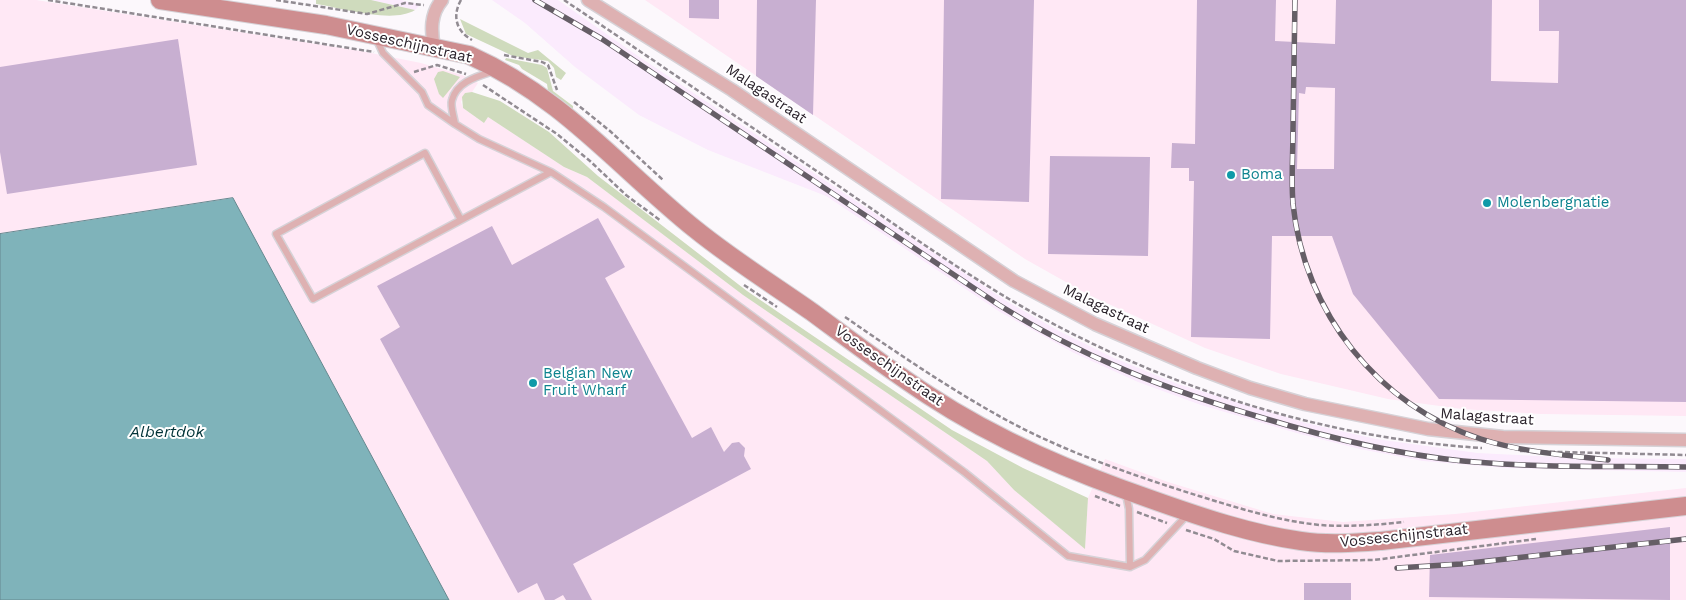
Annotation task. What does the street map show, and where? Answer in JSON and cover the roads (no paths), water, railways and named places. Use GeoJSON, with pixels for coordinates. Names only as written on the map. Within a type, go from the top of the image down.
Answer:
{"type":"FeatureCollection","features":[{"type":"Feature","properties":{"kind":"street","name":"Vosseschijnstraat"},"geometry":{"type":"LineString","coordinates":[[160,0],[326,25],[501,62],[524,84],[571,118],[692,227],[728,255],[929,395],[1029,452],[1188,513],[1278,537],[1302,541],[1342,543],[1381,541],[1686,506]]}},
{"type":"Feature","properties":{"kind":"street","name":"Malagastraat"},"geometry":{"type":"LineString","coordinates":[[588,0],[732,90],[1014,280],[1104,328],[1229,381],[1304,404],[1428,429],[1503,437],[1686,440]]}},
{"type":"Feature","properties":{"kind":"street"},"geometry":{"type":"LineString","coordinates":[[434,48],[432,36],[439,4]]}},
{"type":"Feature","properties":{"kind":"lane"},"geometry":{"type":"LineString","coordinates":[[374,34],[383,53],[422,92],[428,105],[479,139],[551,172],[604,207],[964,472],[1068,556],[1130,567],[1145,560],[1188,513]]}},
{"type":"Feature","properties":{"kind":"lane"},"geometry":{"type":"LineString","coordinates":[[455,124],[451,101],[458,88],[501,62]]}},
{"type":"Feature","properties":{"kind":"lane"},"geometry":{"type":"LineString","coordinates":[[461,220],[425,153],[276,234],[313,299],[551,172]]}},
{"type":"Feature","properties":{"kind":"lane"},"geometry":{"type":"LineString","coordinates":[[1125,490],[1129,510],[1130,567]]}},
{"type":"Feature","properties":{"kind":"water","name":"Albertdok"},"geometry":{"type":"Polygon","coordinates":[[[233,198],[449,600],[0,600],[0,234],[233,198]]]}},
{"type":"Feature","properties":{"kind":"railway"},"geometry":{"type":"LineString","coordinates":[[535,0],[602,39],[999,305],[1062,341],[1127,371],[1228,408],[1337,439],[1412,454],[1463,461],[1519,465],[1686,467]]}},
{"type":"Feature","properties":{"kind":"railway"},"geometry":{"type":"LineString","coordinates":[[1295,0],[1293,204],[1300,244],[1313,282],[1330,317],[1352,350],[1379,379],[1410,404],[1444,424],[1481,439],[1512,447],[1608,460]]}},
{"type":"Feature","properties":{"kind":"railway"},"geometry":{"type":"LineString","coordinates":[[1397,568],[1461,564],[1686,539]]}},
{"type":"Feature","properties":{"kind":"place","name":"Boma"},"geometry":{"type":"Point","coordinates":[1231,175]}},
{"type":"Feature","properties":{"kind":"place","name":"Molenbergnatie"},"geometry":{"type":"Point","coordinates":[1487,203]}},
{"type":"Feature","properties":{"kind":"place","name":"Belgian New Fruit Wharf"},"geometry":{"type":"Point","coordinates":[533,383]}}]}
